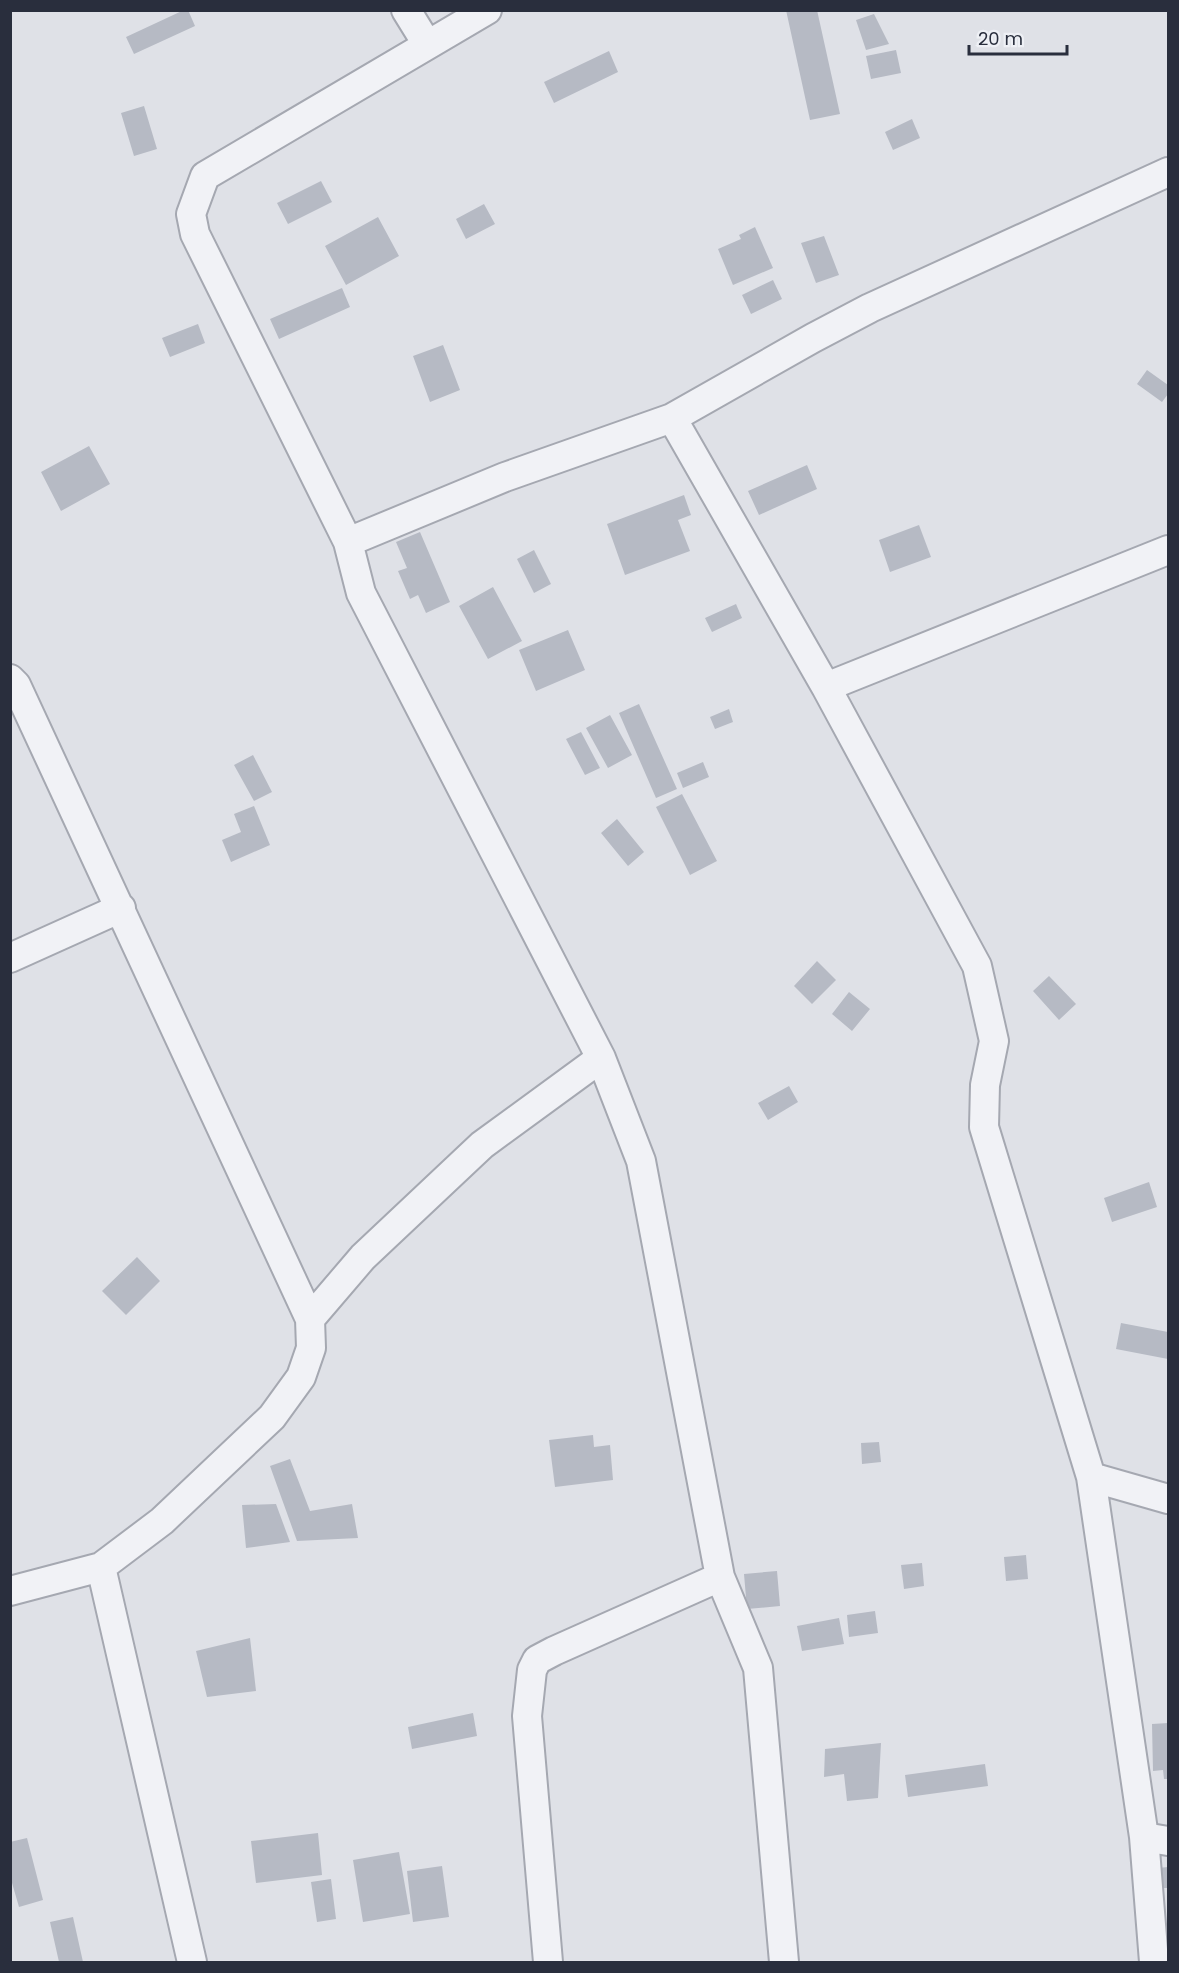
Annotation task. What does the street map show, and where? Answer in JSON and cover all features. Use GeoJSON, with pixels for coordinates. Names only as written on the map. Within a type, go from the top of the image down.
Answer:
{"type":"FeatureCollection","features":[{"type":"Feature","properties":{"kind":"street"},"geometry":{"type":"LineString","coordinates":[[406,10],[427,44]]}},
{"type":"Feature","properties":{"kind":"street"},"geometry":{"type":"LineString","coordinates":[[487,10],[205,176],[191,214],[195,234],[348,542],[361,593],[601,1058],[641,1161],[720,1577],[758,1668],[784,1962]]}},
{"type":"Feature","properties":{"kind":"street"},"geometry":{"type":"LineString","coordinates":[[348,542],[505,477],[672,418],[870,308],[1168,172]]}},
{"type":"Feature","properties":{"kind":"street"},"geometry":{"type":"LineString","coordinates":[[672,418],[826,687],[977,966],[993,1041],[985,1085],[984,1127],[1091,1477],[1156,1839],[1154,1962]]}},
{"type":"Feature","properties":{"kind":"street"},"geometry":{"type":"LineString","coordinates":[[826,687],[1168,550]]}},
{"type":"Feature","properties":{"kind":"street"},"geometry":{"type":"LineString","coordinates":[[10,679],[16,685],[63,780],[310,1319],[311,1348],[301,1377],[272,1417],[162,1521],[101,1567],[10,1591]]}},
{"type":"Feature","properties":{"kind":"street"},"geometry":{"type":"LineString","coordinates":[[10,958],[121,908]]}},
{"type":"Feature","properties":{"kind":"street"},"geometry":{"type":"LineString","coordinates":[[310,1319],[363,1257],[482,1145],[601,1058]]}},
{"type":"Feature","properties":{"kind":"street"},"geometry":{"type":"LineString","coordinates":[[1091,1477],[1168,1499]]}},
{"type":"Feature","properties":{"kind":"street"},"geometry":{"type":"LineString","coordinates":[[101,1567],[192,1962]]}},
{"type":"Feature","properties":{"kind":"street"},"geometry":{"type":"LineString","coordinates":[[548,1962],[527,1716],[532,1670],[537,1660],[554,1651],[720,1577]]}},
{"type":"Feature","properties":{"kind":"building"},"geometry":{"type":"Polygon","coordinates":[[[188,10],[195,26],[134,54],[126,37],[188,10]]]}},
{"type":"Feature","properties":{"kind":"building"},"geometry":{"type":"Polygon","coordinates":[[[786,10],[817,10],[840,114],[810,120],[786,10]]]}},
{"type":"Feature","properties":{"kind":"building"},"geometry":{"type":"Polygon","coordinates":[[[874,14],[889,44],[866,50],[856,20],[874,14]]]}},
{"type":"Feature","properties":{"kind":"building"},"geometry":{"type":"Polygon","coordinates":[[[896,50],[901,73],[871,79],[866,56],[896,50]]]}},
{"type":"Feature","properties":{"kind":"building"},"geometry":{"type":"Polygon","coordinates":[[[609,51],[618,72],[554,103],[544,82],[609,51]]]}},
{"type":"Feature","properties":{"kind":"building"},"geometry":{"type":"Polygon","coordinates":[[[144,106],[157,149],[134,156],[121,113],[144,106]]]}},
{"type":"Feature","properties":{"kind":"building"},"geometry":{"type":"Polygon","coordinates":[[[912,119],[920,138],[893,150],[885,132],[912,119]]]}},
{"type":"Feature","properties":{"kind":"building"},"geometry":{"type":"Polygon","coordinates":[[[321,181],[332,202],[288,224],[277,203],[321,181]]]}},
{"type":"Feature","properties":{"kind":"building"},"geometry":{"type":"Polygon","coordinates":[[[484,204],[495,224],[466,239],[456,219],[484,204]]]}},
{"type":"Feature","properties":{"kind":"building"},"geometry":{"type":"Polygon","coordinates":[[[378,217],[399,256],[346,285],[325,246],[378,217]]]}},
{"type":"Feature","properties":{"kind":"building"},"geometry":{"type":"Polygon","coordinates":[[[755,227],[773,268],[733,285],[718,249],[741,239],[739,235],[755,227]]]}},
{"type":"Feature","properties":{"kind":"building"},"geometry":{"type":"Polygon","coordinates":[[[824,236],[839,275],[816,283],[801,243],[824,236]]]}},
{"type":"Feature","properties":{"kind":"building"},"geometry":{"type":"Polygon","coordinates":[[[773,280],[782,299],[751,314],[742,295],[773,280]]]}},
{"type":"Feature","properties":{"kind":"building"},"geometry":{"type":"Polygon","coordinates":[[[342,288],[350,307],[279,339],[270,319],[342,288]]]}},
{"type":"Feature","properties":{"kind":"building"},"geometry":{"type":"Polygon","coordinates":[[[198,324],[205,343],[170,357],[162,338],[198,324]]]}},
{"type":"Feature","properties":{"kind":"building"},"geometry":{"type":"Polygon","coordinates":[[[443,345],[460,390],[430,402],[413,356],[443,345]]]}},
{"type":"Feature","properties":{"kind":"building"},"geometry":{"type":"Polygon","coordinates":[[[1147,370],[1168,385],[1168,394],[1162,402],[1137,384],[1147,370]]]}},
{"type":"Feature","properties":{"kind":"building"},"geometry":{"type":"Polygon","coordinates":[[[89,446],[110,484],[61,511],[41,472],[89,446]]]}},
{"type":"Feature","properties":{"kind":"building"},"geometry":{"type":"Polygon","coordinates":[[[807,465],[817,489],[759,515],[748,491],[807,465]]]}},
{"type":"Feature","properties":{"kind":"building"},"geometry":{"type":"Polygon","coordinates":[[[684,495],[691,515],[678,520],[690,551],[625,575],[607,524],[684,495]]]}},
{"type":"Feature","properties":{"kind":"building"},"geometry":{"type":"Polygon","coordinates":[[[919,525],[931,557],[890,572],[879,540],[919,525]]]}},
{"type":"Feature","properties":{"kind":"building"},"geometry":{"type":"Polygon","coordinates":[[[420,532],[450,602],[426,613],[418,595],[410,599],[398,571],[407,568],[396,542],[420,532]]]}},
{"type":"Feature","properties":{"kind":"building"},"geometry":{"type":"Polygon","coordinates":[[[534,550],[551,584],[534,593],[517,559],[534,550]]]}},
{"type":"Feature","properties":{"kind":"building"},"geometry":{"type":"Polygon","coordinates":[[[493,587],[522,641],[488,659],[459,606],[493,587]]]}},
{"type":"Feature","properties":{"kind":"building"},"geometry":{"type":"Polygon","coordinates":[[[736,604],[742,618],[712,632],[705,618],[736,604]]]}},
{"type":"Feature","properties":{"kind":"building"},"geometry":{"type":"Polygon","coordinates":[[[568,630],[585,670],[536,691],[519,650],[568,630]]]}},
{"type":"Feature","properties":{"kind":"building"},"geometry":{"type":"Polygon","coordinates":[[[639,704],[677,789],[656,798],[619,713],[639,704]]]}},
{"type":"Feature","properties":{"kind":"building"},"geometry":{"type":"Polygon","coordinates":[[[729,709],[733,722],[715,729],[710,717],[729,709]]]}},
{"type":"Feature","properties":{"kind":"building"},"geometry":{"type":"Polygon","coordinates":[[[610,715],[632,755],[608,768],[586,728],[610,715]]]}},
{"type":"Feature","properties":{"kind":"building"},"geometry":{"type":"Polygon","coordinates":[[[581,732],[600,768],[585,775],[566,739],[581,732]]]}},
{"type":"Feature","properties":{"kind":"building"},"geometry":{"type":"Polygon","coordinates":[[[253,755],[272,792],[254,801],[234,765],[253,755]]]}},
{"type":"Feature","properties":{"kind":"building"},"geometry":{"type":"Polygon","coordinates":[[[703,762],[709,777],[683,788],[677,773],[703,762]]]}},
{"type":"Feature","properties":{"kind":"building"},"geometry":{"type":"Polygon","coordinates":[[[682,794],[717,861],[690,875],[656,807],[682,794]]]}},
{"type":"Feature","properties":{"kind":"building"},"geometry":{"type":"Polygon","coordinates":[[[254,806],[270,845],[231,862],[222,840],[241,832],[234,814],[254,806]]]}},
{"type":"Feature","properties":{"kind":"building"},"geometry":{"type":"Polygon","coordinates":[[[617,819],[644,852],[628,866],[601,833],[617,819]]]}},
{"type":"Feature","properties":{"kind":"building"},"geometry":{"type":"Polygon","coordinates":[[[817,961],[836,980],[812,1004],[794,986],[817,961]]]}},
{"type":"Feature","properties":{"kind":"building"},"geometry":{"type":"Polygon","coordinates":[[[1049,976],[1076,1004],[1059,1020],[1033,991],[1049,976]]]}},
{"type":"Feature","properties":{"kind":"building"},"geometry":{"type":"Polygon","coordinates":[[[849,992],[870,1009],[852,1031],[832,1014],[849,992]]]}},
{"type":"Feature","properties":{"kind":"building"},"geometry":{"type":"Polygon","coordinates":[[[789,1086],[798,1102],[768,1120],[758,1103],[789,1086]]]}},
{"type":"Feature","properties":{"kind":"building"},"geometry":{"type":"Polygon","coordinates":[[[1149,1182],[1157,1207],[1112,1222],[1104,1198],[1149,1182]]]}},
{"type":"Feature","properties":{"kind":"building"},"geometry":{"type":"Polygon","coordinates":[[[137,1257],[160,1281],[126,1315],[102,1291],[137,1257]]]}},
{"type":"Feature","properties":{"kind":"building"},"geometry":{"type":"Polygon","coordinates":[[[1121,1323],[1168,1332],[1168,1359],[1116,1349],[1121,1323]]]}},
{"type":"Feature","properties":{"kind":"building"},"geometry":{"type":"Polygon","coordinates":[[[593,1435],[594,1447],[610,1445],[613,1480],[555,1487],[549,1440],[593,1435]]]}},
{"type":"Feature","properties":{"kind":"building"},"geometry":{"type":"Polygon","coordinates":[[[879,1442],[881,1462],[862,1464],[861,1443],[879,1442]]]}},
{"type":"Feature","properties":{"kind":"building"},"geometry":{"type":"Polygon","coordinates":[[[290,1459],[310,1511],[352,1504],[358,1538],[297,1541],[270,1466],[290,1459]]]}},
{"type":"Feature","properties":{"kind":"building"},"geometry":{"type":"Polygon","coordinates":[[[276,1504],[290,1542],[246,1548],[242,1505],[276,1504]]]}},
{"type":"Feature","properties":{"kind":"building"},"geometry":{"type":"Polygon","coordinates":[[[1026,1555],[1028,1579],[1006,1581],[1004,1557],[1026,1555]]]}},
{"type":"Feature","properties":{"kind":"building"},"geometry":{"type":"Polygon","coordinates":[[[922,1563],[924,1586],[904,1589],[901,1565],[922,1563]]]}},
{"type":"Feature","properties":{"kind":"building"},"geometry":{"type":"Polygon","coordinates":[[[777,1571],[780,1606],[747,1609],[744,1574],[777,1571]]]}},
{"type":"Feature","properties":{"kind":"building"},"geometry":{"type":"Polygon","coordinates":[[[875,1611],[878,1633],[849,1637],[847,1615],[875,1611]]]}},
{"type":"Feature","properties":{"kind":"building"},"geometry":{"type":"Polygon","coordinates":[[[839,1618],[844,1644],[802,1651],[797,1626],[839,1618]]]}},
{"type":"Feature","properties":{"kind":"building"},"geometry":{"type":"Polygon","coordinates":[[[250,1638],[256,1691],[207,1697],[196,1651],[250,1638]]]}},
{"type":"Feature","properties":{"kind":"building"},"geometry":{"type":"Polygon","coordinates":[[[473,1713],[477,1736],[412,1749],[408,1727],[473,1713]]]}},
{"type":"Feature","properties":{"kind":"building"},"geometry":{"type":"Polygon","coordinates":[[[1168,1723],[1168,1779],[1164,1779],[1163,1770],[1153,1771],[1152,1724],[1168,1723]]]}},
{"type":"Feature","properties":{"kind":"building"},"geometry":{"type":"Polygon","coordinates":[[[881,1743],[878,1798],[847,1801],[844,1774],[824,1777],[825,1749],[881,1743]]]}},
{"type":"Feature","properties":{"kind":"building"},"geometry":{"type":"Polygon","coordinates":[[[985,1764],[988,1786],[908,1797],[905,1775],[985,1764]]]}},
{"type":"Feature","properties":{"kind":"building"},"geometry":{"type":"Polygon","coordinates":[[[318,1833],[322,1875],[256,1883],[251,1841],[318,1833]]]}},
{"type":"Feature","properties":{"kind":"building"},"geometry":{"type":"Polygon","coordinates":[[[27,1838],[43,1900],[19,1907],[10,1876],[10,1842],[27,1838]]]}},
{"type":"Feature","properties":{"kind":"building"},"geometry":{"type":"Polygon","coordinates":[[[399,1852],[410,1914],[363,1922],[353,1860],[399,1852]]]}},
{"type":"Feature","properties":{"kind":"building"},"geometry":{"type":"Polygon","coordinates":[[[442,1866],[449,1917],[413,1922],[407,1871],[442,1866]]]}},
{"type":"Feature","properties":{"kind":"building"},"geometry":{"type":"Polygon","coordinates":[[[1168,1867],[1168,1888],[1158,1888],[1158,1868],[1168,1867]]]}},
{"type":"Feature","properties":{"kind":"building"},"geometry":{"type":"Polygon","coordinates":[[[331,1879],[336,1919],[317,1922],[311,1882],[331,1879]]]}},
{"type":"Feature","properties":{"kind":"building"},"geometry":{"type":"Polygon","coordinates":[[[73,1917],[83,1962],[59,1962],[50,1922],[73,1917]]]}}]}
